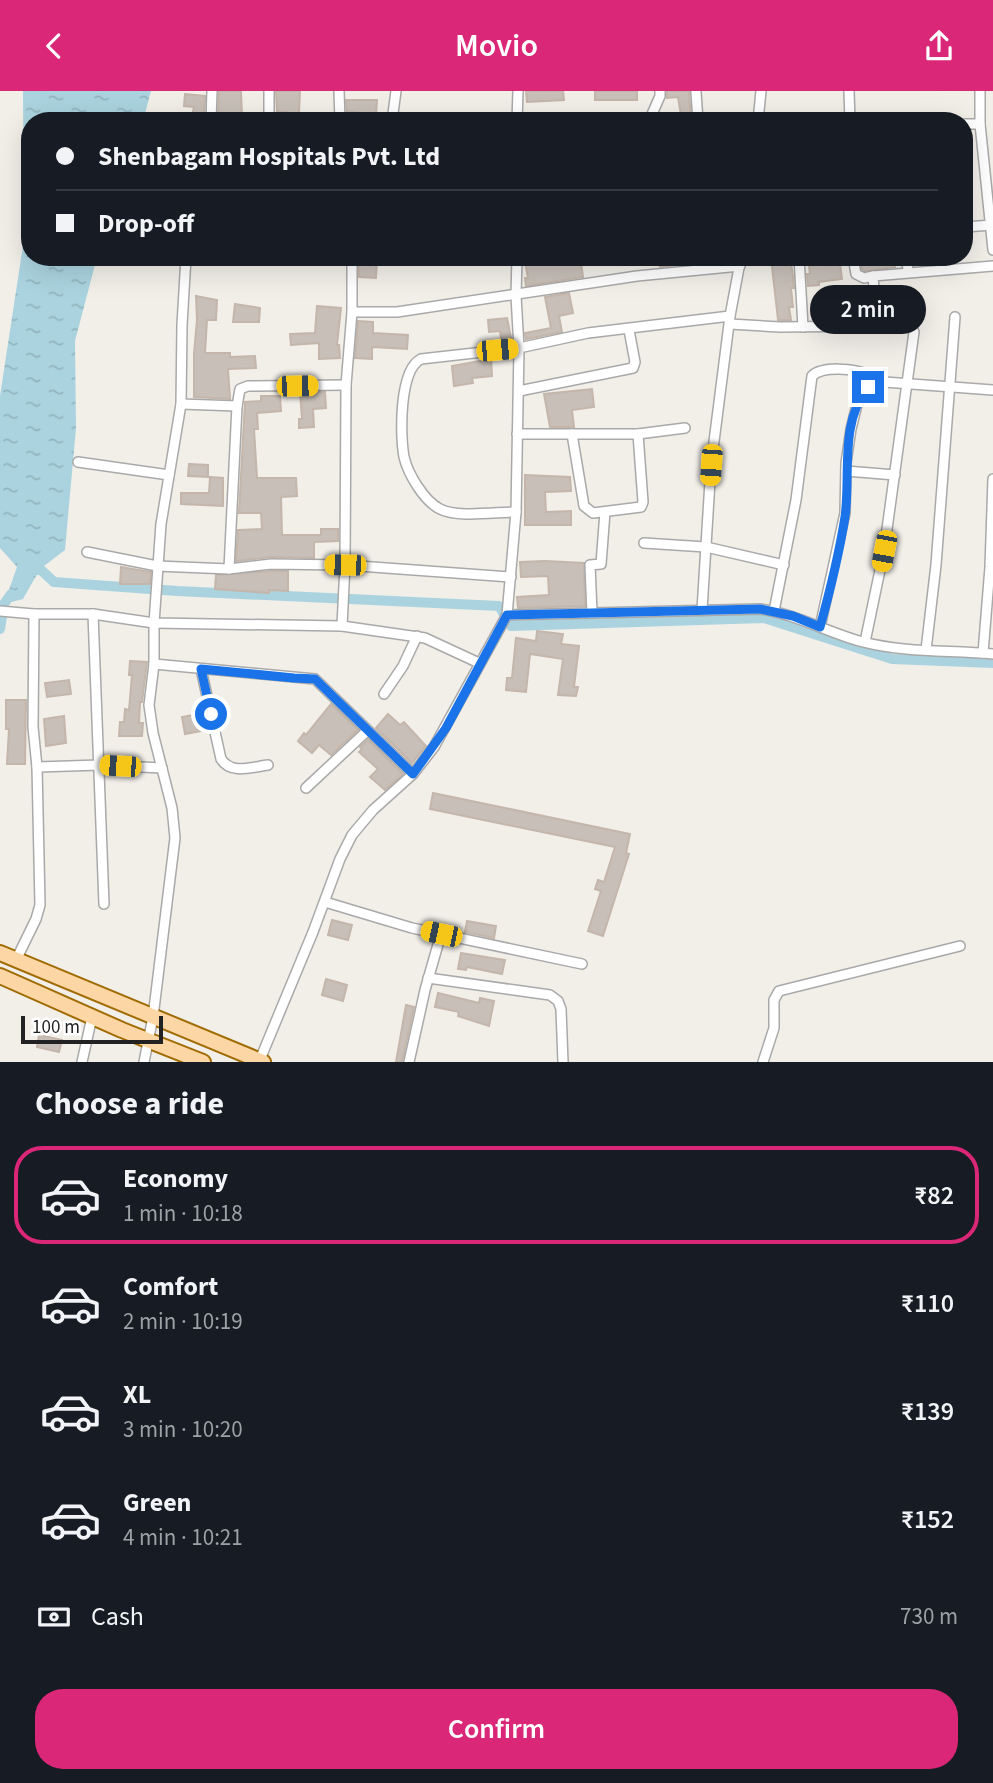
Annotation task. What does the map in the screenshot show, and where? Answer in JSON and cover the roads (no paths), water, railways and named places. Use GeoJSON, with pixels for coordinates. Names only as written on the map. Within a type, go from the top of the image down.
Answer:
{"type":"FeatureCollection","features":[{"type":"Feature","properties":{"kind":"main road"},"geometry":{"type":"LineString","coordinates":[[0,953],[261,1061]]}},
{"type":"Feature","properties":{"kind":"main road"},"geometry":{"type":"LineString","coordinates":[[0,975],[92,1017],[204,1062]]}},
{"type":"Feature","properties":{"kind":"street"},"geometry":{"type":"LineString","coordinates":[[211,112],[212,91]]}},
{"type":"Feature","properties":{"kind":"street"},"geometry":{"type":"LineString","coordinates":[[268,112],[269,91]]}},
{"type":"Feature","properties":{"kind":"street"},"geometry":{"type":"LineString","coordinates":[[339,91],[340,112]]}},
{"type":"Feature","properties":{"kind":"street"},"geometry":{"type":"LineString","coordinates":[[393,112],[396,91]]}},
{"type":"Feature","properties":{"kind":"street"},"geometry":{"type":"LineString","coordinates":[[517,91],[517,112]]}},
{"type":"Feature","properties":{"kind":"street"},"geometry":{"type":"LineString","coordinates":[[652,112],[660,91]]}},
{"type":"Feature","properties":{"kind":"street"},"geometry":{"type":"LineString","coordinates":[[759,112],[761,91]]}},
{"type":"Feature","properties":{"kind":"street"},"geometry":{"type":"LineString","coordinates":[[849,91],[850,112]]}},
{"type":"Feature","properties":{"kind":"street"},"geometry":{"type":"LineString","coordinates":[[980,91],[980,124],[993,250]]}},
{"type":"Feature","properties":{"kind":"street"},"geometry":{"type":"LineString","coordinates":[[696,92],[697,112]]}},
{"type":"Feature","properties":{"kind":"street"},"geometry":{"type":"LineString","coordinates":[[973,124],[980,124]]}},
{"type":"Feature","properties":{"kind":"street"},"geometry":{"type":"LineString","coordinates":[[973,226],[992,225]]}},
{"type":"Feature","properties":{"kind":"street"},"geometry":{"type":"LineString","coordinates":[[144,1062],[153,1017],[175,838],[172,809],[149,705],[154,664],[157,566],[181,404],[185,266]]}},
{"type":"Feature","properties":{"kind":"street"},"geometry":{"type":"LineString","coordinates":[[342,626],[346,385],[352,312],[352,266]]}},
{"type":"Feature","properties":{"kind":"street"},"geometry":{"type":"LineString","coordinates":[[261,1061],[340,859],[352,835],[373,810],[413,774],[446,728],[506,617],[516,512],[519,391],[517,266]]}},
{"type":"Feature","properties":{"kind":"street"},"geometry":{"type":"LineString","coordinates":[[352,312],[397,312],[711,266]]}},
{"type":"Feature","properties":{"kind":"street"},"geometry":{"type":"LineString","coordinates":[[702,610],[711,465],[730,320],[740,266]]}},
{"type":"Feature","properties":{"kind":"street"},"geometry":{"type":"LineString","coordinates":[[800,266],[803,327]]}},
{"type":"Feature","properties":{"kind":"street"},"geometry":{"type":"LineString","coordinates":[[855,266],[856,274],[864,278],[993,266]]}},
{"type":"Feature","properties":{"kind":"street"},"geometry":{"type":"LineString","coordinates":[[908,266],[908,272]]}},
{"type":"Feature","properties":{"kind":"street"},"geometry":{"type":"LineString","coordinates":[[516,512],[443,511],[432,504],[411,474],[404,459],[401,433],[404,397],[410,369],[415,362],[421,359],[519,348],[588,333],[730,320],[803,327],[872,324],[876,317],[873,276]]}},
{"type":"Feature","properties":{"kind":"street"},"geometry":{"type":"LineString","coordinates":[[926,650],[936,565],[955,317]]}},
{"type":"Feature","properties":{"kind":"street"},"geometry":{"type":"LineString","coordinates":[[519,391],[633,368],[635,362],[629,330]]}},
{"type":"Feature","properties":{"kind":"street"},"geometry":{"type":"LineString","coordinates":[[865,642],[884,551],[914,332]]}},
{"type":"Feature","properties":{"kind":"street"},"geometry":{"type":"LineString","coordinates":[[774,611],[802,465],[812,376],[825,370],[857,371],[868,375],[871,381]]}},
{"type":"Feature","properties":{"kind":"street"},"geometry":{"type":"LineString","coordinates":[[871,381],[993,390]]}},
{"type":"Feature","properties":{"kind":"street"},"geometry":{"type":"LineString","coordinates":[[820,627],[845,513],[851,429],[857,405],[871,381]]}},
{"type":"Feature","properties":{"kind":"street"},"geometry":{"type":"LineString","coordinates":[[229,569],[240,389],[248,386],[346,385]]}},
{"type":"Feature","properties":{"kind":"street"},"geometry":{"type":"LineString","coordinates":[[181,404],[237,406]]}},
{"type":"Feature","properties":{"kind":"street"},"geometry":{"type":"LineString","coordinates":[[517,435],[638,434],[685,428]]}},
{"type":"Feature","properties":{"kind":"street"},"geometry":{"type":"LineString","coordinates":[[572,434],[584,506],[593,513],[634,510],[643,502],[638,434]]}},
{"type":"Feature","properties":{"kind":"street"},"geometry":{"type":"LineString","coordinates":[[78,461],[169,475]]}},
{"type":"Feature","properties":{"kind":"street"},"geometry":{"type":"LineString","coordinates":[[846,471],[895,475]]}},
{"type":"Feature","properties":{"kind":"street"},"geometry":{"type":"LineString","coordinates":[[506,617],[746,609],[774,611],[865,642],[903,649],[988,654],[993,479]]}},
{"type":"Feature","properties":{"kind":"street"},"geometry":{"type":"LineString","coordinates":[[592,613],[590,565],[601,565],[605,512]]}},
{"type":"Feature","properties":{"kind":"street"},"geometry":{"type":"LineString","coordinates":[[644,543],[706,547],[784,565]]}},
{"type":"Feature","properties":{"kind":"street"},"geometry":{"type":"LineString","coordinates":[[87,552],[157,566],[229,569],[271,564],[345,565],[511,577]]}},
{"type":"Feature","properties":{"kind":"street"},"geometry":{"type":"LineString","coordinates":[[0,611],[93,614],[154,623],[342,626],[417,636],[479,663]]}},
{"type":"Feature","properties":{"kind":"street"},"geometry":{"type":"LineString","coordinates":[[16,960],[40,905],[37,767],[33,727],[34,614]]}},
{"type":"Feature","properties":{"kind":"street"},"geometry":{"type":"LineString","coordinates":[[93,614],[104,904]]}},
{"type":"Feature","properties":{"kind":"street"},"geometry":{"type":"LineString","coordinates":[[384,694],[403,666],[417,636]]}},
{"type":"Feature","properties":{"kind":"street"},"geometry":{"type":"LineString","coordinates":[[154,664],[315,679],[413,774]]}},
{"type":"Feature","properties":{"kind":"street"},"geometry":{"type":"LineString","coordinates":[[201,669],[224,764],[239,769],[268,765]]}},
{"type":"Feature","properties":{"kind":"street"},"geometry":{"type":"LineString","coordinates":[[306,788],[367,731]]}},
{"type":"Feature","properties":{"kind":"street"},"geometry":{"type":"LineString","coordinates":[[37,767],[100,765],[162,768]]}},
{"type":"Feature","properties":{"kind":"street"},"geometry":{"type":"LineString","coordinates":[[325,902],[412,928],[582,964]]}},
{"type":"Feature","properties":{"kind":"street"},"geometry":{"type":"LineString","coordinates":[[410,1062],[428,978],[441,934]]}},
{"type":"Feature","properties":{"kind":"street"},"geometry":{"type":"LineString","coordinates":[[763,1062],[774,1028],[774,1000],[779,991],[960,946]]}},
{"type":"Feature","properties":{"kind":"street"},"geometry":{"type":"LineString","coordinates":[[428,978],[550,995],[558,1001],[561,1009],[563,1062]]}},
{"type":"Feature","properties":{"kind":"street"},"geometry":{"type":"LineString","coordinates":[[82,1062],[92,1017]]}},
{"type":"Feature","properties":{"kind":"water"},"geometry":{"type":"Polygon","coordinates":[[[23,91],[151,91],[145,112],[23,112],[23,91]]]}},
{"type":"Feature","properties":{"kind":"water"},"geometry":{"type":"Polygon","coordinates":[[[21,259],[21,266],[95,266],[75,341],[76,428],[65,550],[40,569],[23,599],[4,604],[17,567],[0,548],[0,396],[21,259]]]}},
{"type":"Feature","properties":{"kind":"waterway"},"geometry":{"type":"LineString","coordinates":[[28,573],[40,569],[54,582],[177,591],[499,606],[511,626],[764,618],[892,659],[993,663]]}},
{"type":"Feature","properties":{"kind":"waterway"},"geometry":{"type":"LineString","coordinates":[[0,629],[4,604],[11,594]]}}]}
